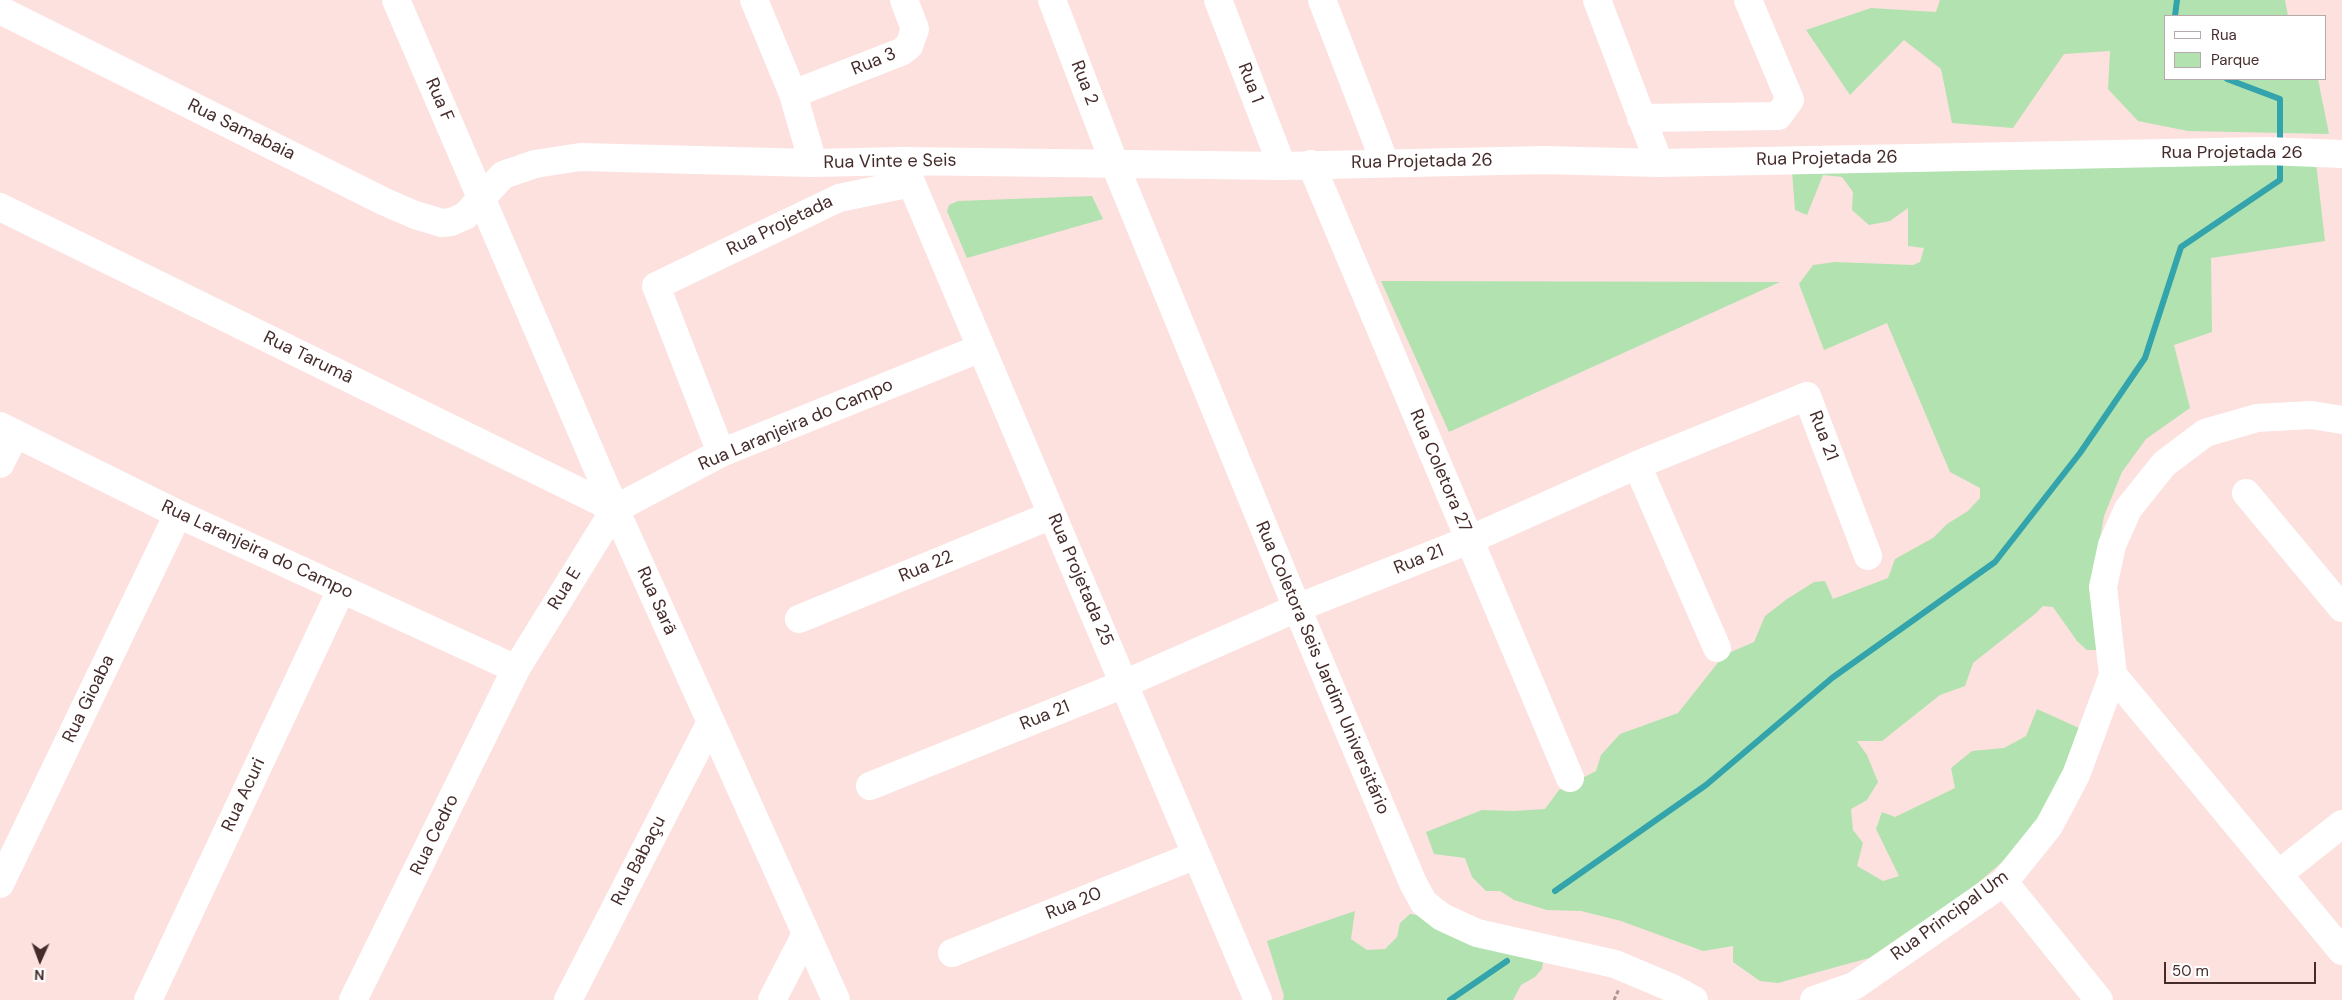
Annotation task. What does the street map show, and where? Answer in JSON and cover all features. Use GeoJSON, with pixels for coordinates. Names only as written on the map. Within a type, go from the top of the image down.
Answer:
{"type":"FeatureCollection","features":[{"type":"Feature","properties":{"kind":"street","name":"Rua F"},"geometry":{"type":"LineString","coordinates":[[396,0],[482,200]]}},
{"type":"Feature","properties":{"kind":"street"},"geometry":{"type":"LineString","coordinates":[[754,0],[793,94],[812,163]]}},
{"type":"Feature","properties":{"kind":"street","name":"Rua 3"},"geometry":{"type":"LineString","coordinates":[[793,94],[901,52],[909,46],[915,29],[904,0]]}},
{"type":"Feature","properties":{"kind":"street","name":"Rua 2"},"geometry":{"type":"LineString","coordinates":[[1052,0],[1115,165]]}},
{"type":"Feature","properties":{"kind":"street","name":"Rua 1"},"geometry":{"type":"LineString","coordinates":[[1218,0],[1282,166]]}},
{"type":"Feature","properties":{"kind":"street"},"geometry":{"type":"LineString","coordinates":[[1322,0],[1384,163]]}},
{"type":"Feature","properties":{"kind":"street"},"geometry":{"type":"LineString","coordinates":[[1597,0],[1659,163]]}},
{"type":"Feature","properties":{"kind":"street"},"geometry":{"type":"LineString","coordinates":[[1641,118],[1778,116],[1790,100],[1748,0]]}},
{"type":"Feature","properties":{"kind":"street","name":"Rua Samabaia"},"geometry":{"type":"LineString","coordinates":[[0,10],[415,215],[442,223],[450,222],[465,216],[482,200]]}},
{"type":"Feature","properties":{"kind":"street","name":"Rua Projetada 26"},"geometry":{"type":"LineString","coordinates":[[1311,164],[1544,160],[1659,163],[2280,152],[2342,154]]}},
{"type":"Feature","properties":{"kind":"street","name":"Rua Vinte e Seis"},"geometry":{"type":"LineString","coordinates":[[482,200],[503,175],[554,160],[580,158],[812,163],[906,172],[1094,162],[1115,165],[1282,166],[1311,164]]}},
{"type":"Feature","properties":{"kind":"street","name":"Rua Coletora 27"},"geometry":{"type":"LineString","coordinates":[[1311,164],[1570,778]]}},
{"type":"Feature","properties":{"kind":"street","name":"Rua Coletora Seis Jardim Universitário"},"geometry":{"type":"LineString","coordinates":[[1115,165],[1297,608],[1413,883],[1424,903],[1442,917],[1477,933],[1615,964],[1697,999]]}},
{"type":"Feature","properties":{"kind":"street","name":"Rua Projetada"},"geometry":{"type":"LineString","coordinates":[[721,453],[656,286],[839,198],[906,172]]}},
{"type":"Feature","properties":{"kind":"street","name":"Rua Projetada 25"},"geometry":{"type":"LineString","coordinates":[[906,172],[1258,1000]]}},
{"type":"Feature","properties":{"kind":"street","name":"Rua Sarã"},"geometry":{"type":"LineString","coordinates":[[482,200],[615,509],[836,1000]]}},
{"type":"Feature","properties":{"kind":"street","name":"Rua Tarumâ"},"geometry":{"type":"LineString","coordinates":[[0,207],[615,509]]}},
{"type":"Feature","properties":{"kind":"street","name":"Rua Laranjeira do Campo"},"geometry":{"type":"LineString","coordinates":[[615,509],[721,453],[981,348]]}},
{"type":"Feature","properties":{"kind":"street","name":"Rua 21"},"geometry":{"type":"LineString","coordinates":[[870,786],[1124,684],[1297,608],[1469,540],[1637,465],[1808,396],[1868,556]]}},
{"type":"Feature","properties":{"kind":"street","name":"Rua Principal Um"},"geometry":{"type":"LineString","coordinates":[[1814,1000],[1850,993],[2004,882],[2049,826],[2076,775],[2113,675],[2103,587],[2112,545],[2128,508],[2164,464],[2205,433],[2257,418],[2311,415],[2342,420]]}},
{"type":"Feature","properties":{"kind":"street"},"geometry":{"type":"LineString","coordinates":[[0,464],[7,430]]}},
{"type":"Feature","properties":{"kind":"street","name":"Rua Laranjeira do Campo"},"geometry":{"type":"LineString","coordinates":[[7,430],[178,514],[516,669]]}},
{"type":"Feature","properties":{"kind":"street"},"geometry":{"type":"LineString","coordinates":[[1637,465],[1717,648]]}},
{"type":"Feature","properties":{"kind":"street"},"geometry":{"type":"LineString","coordinates":[[2246,494],[2342,608]]}},
{"type":"Feature","properties":{"kind":"street","name":"Rua E"},"geometry":{"type":"LineString","coordinates":[[516,669],[615,509]]}},
{"type":"Feature","properties":{"kind":"street","name":"Rua Gioaba"},"geometry":{"type":"LineString","coordinates":[[0,884],[178,514]]}},
{"type":"Feature","properties":{"kind":"street","name":"Rua 22"},"geometry":{"type":"LineString","coordinates":[[799,619],[1052,515]]}},
{"type":"Feature","properties":{"kind":"street","name":"Rua Acuri"},"geometry":{"type":"LineString","coordinates":[[148,1000],[341,590]]}},
{"type":"Feature","properties":{"kind":"street","name":"Rua Cedro"},"geometry":{"type":"LineString","coordinates":[[353,1000],[516,669]]}},
{"type":"Feature","properties":{"kind":"street"},"geometry":{"type":"LineString","coordinates":[[2113,675],[2280,873],[2342,950]]}},
{"type":"Feature","properties":{"kind":"street","name":"Rua Babaçu"},"geometry":{"type":"LineString","coordinates":[[568,1000],[711,722]]}},
{"type":"Feature","properties":{"kind":"street"},"geometry":{"type":"LineString","coordinates":[[2280,873],[2342,824]]}},
{"type":"Feature","properties":{"kind":"street","name":"Rua 20"},"geometry":{"type":"LineString","coordinates":[[952,953],[1196,855]]}},
{"type":"Feature","properties":{"kind":"street"},"geometry":{"type":"LineString","coordinates":[[2004,882],[2098,1000]]}},
{"type":"Feature","properties":{"kind":"street"},"geometry":{"type":"LineString","coordinates":[[772,1000],[806,934]]}},
{"type":"Feature","properties":{"kind":"green space"},"geometry":{"type":"Polygon","coordinates":[[[1940,0],[2285,0],[2288,15],[2164,15],[2164,80],[2318,80],[2329,134],[2188,131],[2138,121],[2108,89],[2110,51],[2064,54],[2013,128],[1952,123],[1941,69],[1904,40],[1850,95],[1806,30],[1871,8],[1936,12],[1940,0]]]}},
{"type":"Feature","properties":{"kind":"green space"},"geometry":{"type":"Polygon","coordinates":[[[2315,154],[2325,241],[2211,258],[2212,332],[2174,345],[2190,408],[2146,439],[2122,472],[2104,516],[2098,550],[2100,650],[2087,650],[2077,641],[2053,607],[2043,606],[1973,663],[1965,686],[1940,695],[1882,741],[1857,741],[1867,755],[1878,782],[1867,800],[1851,809],[1853,830],[1863,843],[1857,866],[1883,881],[1899,876],[1876,829],[1882,812],[1895,817],[1955,788],[1951,768],[1972,751],[2004,748],[2026,736],[2037,709],[2079,728],[2077,748],[2029,839],[1966,893],[1869,958],[1778,983],[1760,981],[1733,962],[1733,946],[1703,951],[1621,921],[1581,911],[1547,910],[1514,900],[1500,891],[1486,891],[1472,877],[1465,858],[1434,854],[1426,832],[1482,810],[1545,809],[1559,790],[1596,771],[1601,755],[1620,734],[1678,713],[1724,655],[1754,642],[1765,616],[1787,599],[1814,582],[1825,581],[1833,599],[1888,578],[1895,559],[1933,538],[1947,524],[1968,511],[1980,498],[1980,488],[1950,472],[1887,323],[1824,350],[1799,284],[1813,265],[1835,262],[1913,265],[1920,262],[1924,248],[1908,246],[1908,208],[1890,221],[1869,225],[1852,210],[1853,192],[1842,177],[1823,175],[1807,215],[1795,210],[1792,171],[2315,154]]]}},
{"type":"Feature","properties":{"kind":"green space"},"geometry":{"type":"Polygon","coordinates":[[[1092,196],[1103,219],[967,258],[947,211],[949,205],[958,201],[1092,196]]]}},
{"type":"Feature","properties":{"kind":"green space"},"geometry":{"type":"Polygon","coordinates":[[[1381,281],[1780,282],[1449,432],[1381,281]]]}},
{"type":"Feature","properties":{"kind":"green space"},"geometry":{"type":"Polygon","coordinates":[[[1355,911],[1351,939],[1367,950],[1385,949],[1397,937],[1400,923],[1410,914],[1426,916],[1544,957],[1542,969],[1535,977],[1521,985],[1513,1000],[1283,1000],[1284,996],[1267,941],[1355,911]]]}},
{"type":"Feature","properties":{"kind":"waterway"},"geometry":{"type":"LineString","coordinates":[[2175,15],[2177,0]]}},
{"type":"Feature","properties":{"kind":"waterway"},"geometry":{"type":"LineString","coordinates":[[2230,80],[2280,99],[2280,146]]}},
{"type":"Feature","properties":{"kind":"waterway"},"geometry":{"type":"LineString","coordinates":[[1555,891],[1706,785],[1832,678],[1995,562],[2080,453],[2145,358],[2181,247],[2280,180],[2280,158]]}},
{"type":"Feature","properties":{"kind":"waterway"},"geometry":{"type":"LineString","coordinates":[[1450,1000],[1507,961]]}}]}
